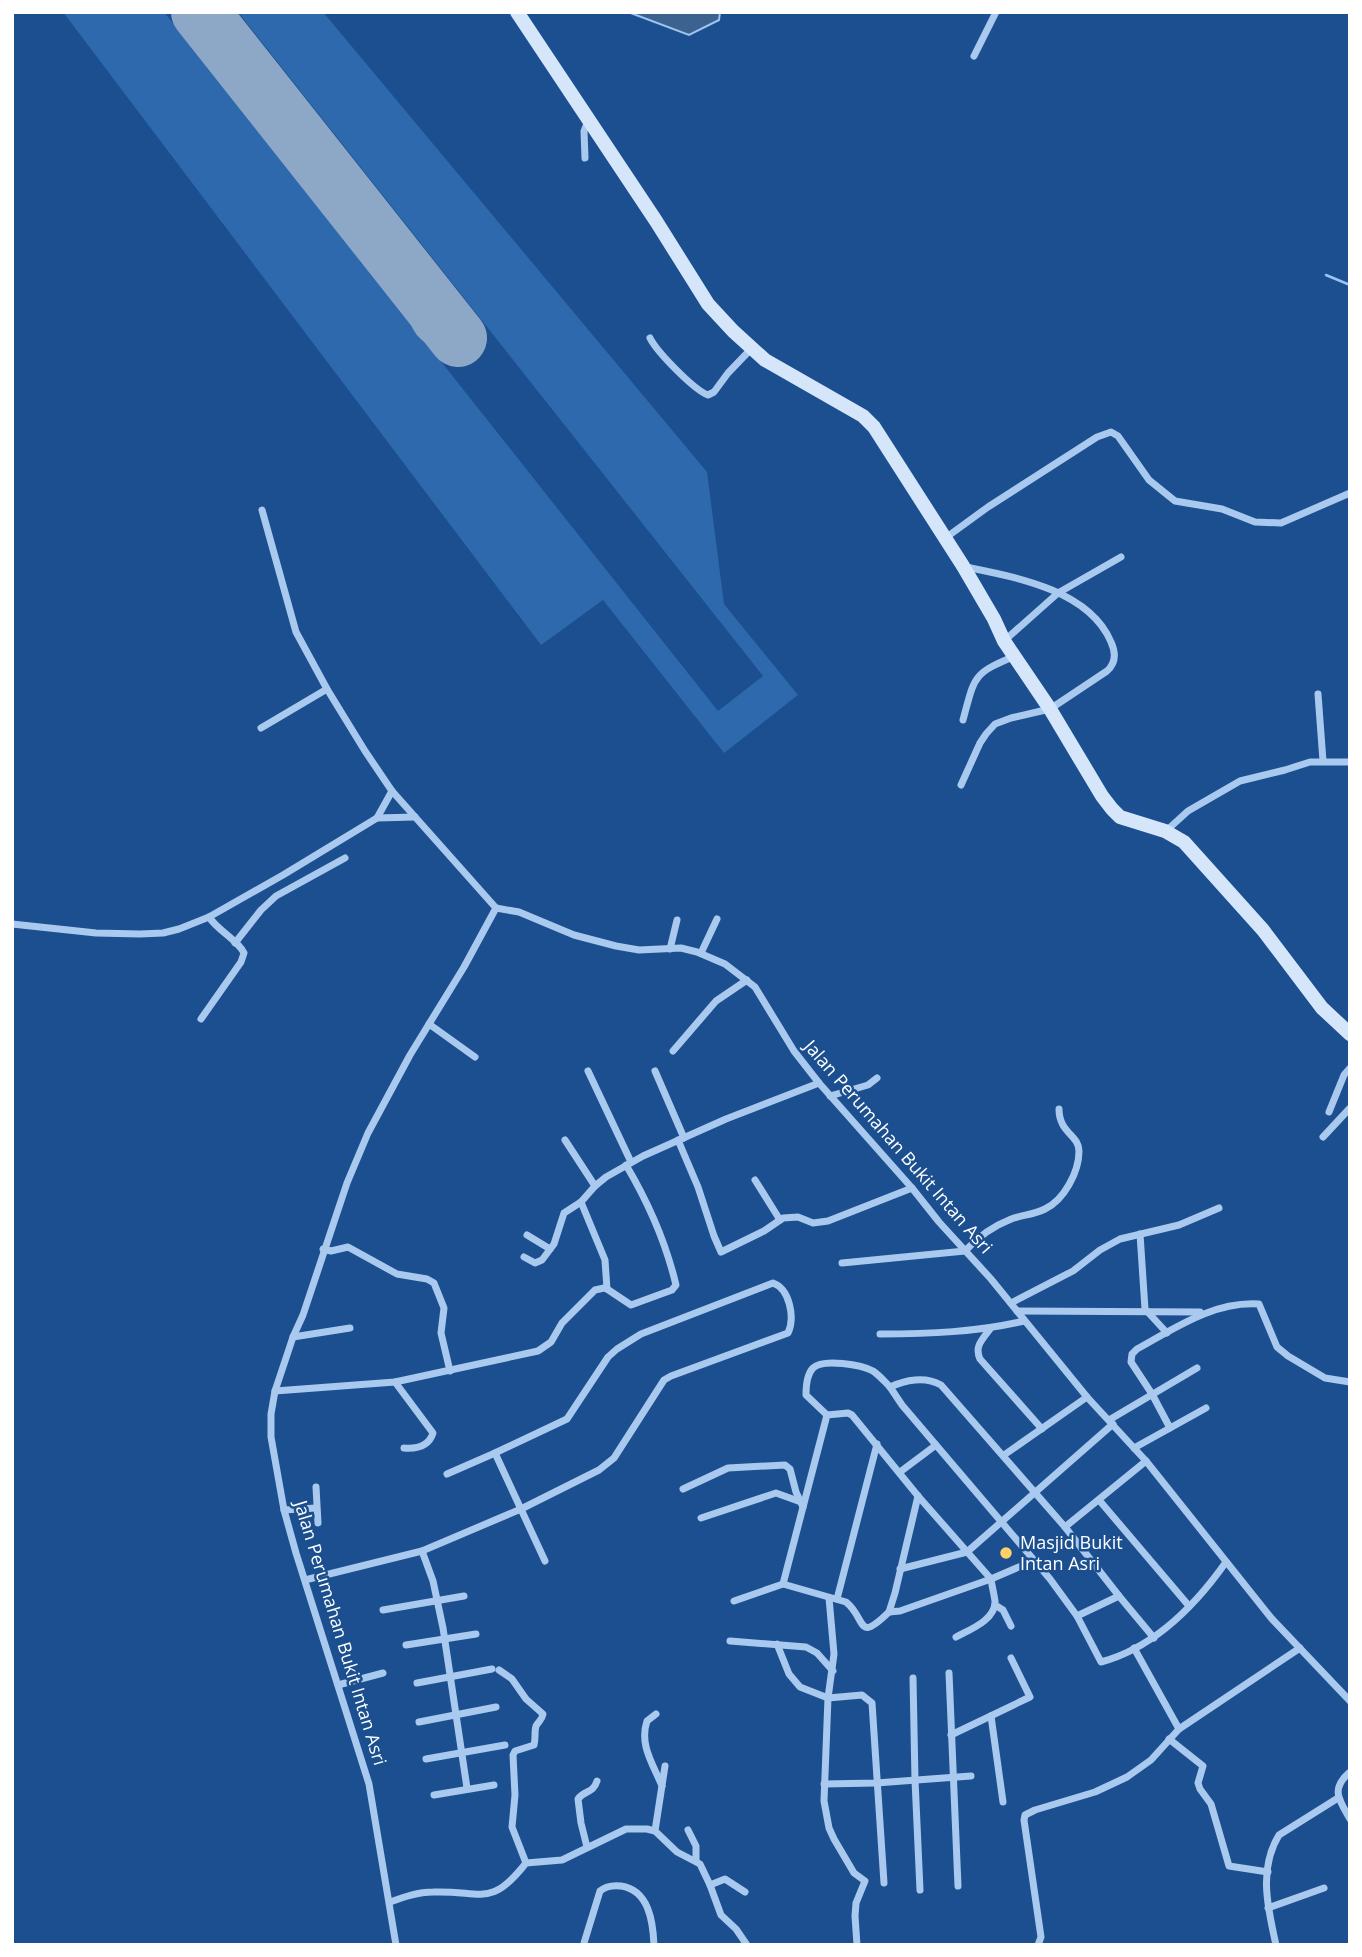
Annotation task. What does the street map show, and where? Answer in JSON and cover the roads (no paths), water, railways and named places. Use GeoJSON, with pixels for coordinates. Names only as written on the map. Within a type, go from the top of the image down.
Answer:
{"type":"FeatureCollection","features":[{"type":"Feature","properties":{"kind":"street"},"geometry":{"type":"LineString","coordinates":[[517,12],[708,304],[765,360],[863,416],[874,427],[963,566],[1004,641],[1112,809],[1119,817],[1165,831],[1184,842],[1263,930],[1322,1008],[1350,1034]]}},
{"type":"Feature","properties":{"kind":"street"},"geometry":{"type":"LineString","coordinates":[[974,56],[996,12]]}},
{"type":"Feature","properties":{"kind":"street"},"geometry":{"type":"LineString","coordinates":[[585,158],[584,131],[588,120]]}},
{"type":"Feature","properties":{"kind":"street"},"geometry":{"type":"LineString","coordinates":[[650,338],[656,349],[708,395],[714,392],[727,373],[751,348]]}},
{"type":"Feature","properties":{"kind":"street"},"geometry":{"type":"LineString","coordinates":[[944,539],[988,507],[1108,432],[1118,436],[1149,480],[1175,501],[1214,507],[1255,522],[1281,523],[1350,493]]}},
{"type":"Feature","properties":{"kind":"street"},"geometry":{"type":"LineString","coordinates":[[262,510],[296,632],[327,690],[392,790],[496,908]]}},
{"type":"Feature","properties":{"kind":"street"},"geometry":{"type":"LineString","coordinates":[[1004,641],[1058,593],[1121,557]]}},
{"type":"Feature","properties":{"kind":"street"},"geometry":{"type":"LineString","coordinates":[[961,785],[980,743],[990,728],[1001,721],[1050,709],[1100,677],[1115,661],[1113,646],[1105,630],[1078,605],[1058,593],[1015,577],[963,566]]}},
{"type":"Feature","properties":{"kind":"street"},"geometry":{"type":"LineString","coordinates":[[962,720],[979,675],[988,667],[1016,656]]}},
{"type":"Feature","properties":{"kind":"street"},"geometry":{"type":"LineString","coordinates":[[261,728],[327,690]]}},
{"type":"Feature","properties":{"kind":"street"},"geometry":{"type":"LineString","coordinates":[[1318,694],[1323,761]]}},
{"type":"Feature","properties":{"kind":"street"},"geometry":{"type":"LineString","coordinates":[[1165,831],[1188,811],[1240,781],[1310,762],[1350,762]]}},
{"type":"Feature","properties":{"kind":"street"},"geometry":{"type":"LineString","coordinates":[[377,818],[392,790]]}},
{"type":"Feature","properties":{"kind":"street"},"geometry":{"type":"LineString","coordinates":[[13,923],[96,933],[140,934],[171,931],[209,917],[377,818],[415,817]]}},
{"type":"Feature","properties":{"kind":"street"},"geometry":{"type":"LineString","coordinates":[[235,943],[261,910],[276,896],[345,858]]}},
{"type":"Feature","properties":{"kind":"street"},"geometry":{"type":"LineString","coordinates":[[283,875],[291,887]]}},
{"type":"Feature","properties":{"kind":"street","name":"Jalan Perumahan Bukit Intan Asri"},"geometry":{"type":"LineString","coordinates":[[397,1945],[369,1784],[284,1510],[271,1437],[271,1414],[275,1391],[323,1249],[368,1133],[496,908],[519,912],[575,935],[616,946],[639,950],[681,948],[701,953],[725,964],[747,980],[761,995],[785,1038],[819,1083],[1011,1303],[1087,1397],[1146,1461],[1272,1619],[1350,1701]]}},
{"type":"Feature","properties":{"kind":"street"},"geometry":{"type":"LineString","coordinates":[[201,1019],[243,959],[243,950],[219,930],[209,917]]}},
{"type":"Feature","properties":{"kind":"street"},"geometry":{"type":"LineString","coordinates":[[701,953],[717,919]]}},
{"type":"Feature","properties":{"kind":"street"},"geometry":{"type":"LineString","coordinates":[[670,949],[677,920]]}},
{"type":"Feature","properties":{"kind":"street"},"geometry":{"type":"LineString","coordinates":[[673,1051],[716,1001],[747,980]]}},
{"type":"Feature","properties":{"kind":"street"},"geometry":{"type":"LineString","coordinates":[[429,1024],[475,1057]]}},
{"type":"Feature","properties":{"kind":"street"},"geometry":{"type":"LineString","coordinates":[[1329,1112],[1343,1075],[1350,1068]]}},
{"type":"Feature","properties":{"kind":"street"},"geometry":{"type":"LineString","coordinates":[[275,1391],[395,1382],[538,1351],[551,1342],[562,1323],[598,1289],[607,1289],[626,1303],[634,1305],[672,1290],[676,1284],[670,1259],[588,1071]]}},
{"type":"Feature","properties":{"kind":"street"},"geometry":{"type":"LineString","coordinates":[[655,1071],[721,1252],[780,1220],[792,1217],[813,1223],[828,1221],[912,1188]]}},
{"type":"Feature","properties":{"kind":"street"},"geometry":{"type":"LineString","coordinates":[[830,1096],[868,1085],[877,1078]]}},
{"type":"Feature","properties":{"kind":"street"},"geometry":{"type":"LineString","coordinates":[[524,1257],[538,1263],[556,1240],[563,1216],[581,1202],[601,1180],[628,1163],[726,1119],[819,1083]]}},
{"type":"Feature","properties":{"kind":"street"},"geometry":{"type":"LineString","coordinates":[[1323,1137],[1350,1108]]}},
{"type":"Feature","properties":{"kind":"street"},"geometry":{"type":"LineString","coordinates":[[842,1263],[965,1251],[986,1232],[1009,1220],[1046,1208],[1060,1197],[1074,1172],[1079,1148],[1062,1125],[1059,1109]]}},
{"type":"Feature","properties":{"kind":"street"},"geometry":{"type":"LineString","coordinates":[[565,1140],[595,1186]]}},
{"type":"Feature","properties":{"kind":"street"},"geometry":{"type":"LineString","coordinates":[[755,1180],[780,1220]]}},
{"type":"Feature","properties":{"kind":"street"},"geometry":{"type":"LineString","coordinates":[[581,1202],[603,1255],[607,1289]]}},
{"type":"Feature","properties":{"kind":"street"},"geometry":{"type":"LineString","coordinates":[[1011,1303],[1073,1271],[1111,1243],[1179,1225],[1219,1208]]}},
{"type":"Feature","properties":{"kind":"street"},"geometry":{"type":"LineString","coordinates":[[1140,1234],[1144,1306],[1167,1333]]}},
{"type":"Feature","properties":{"kind":"street"},"geometry":{"type":"LineString","coordinates":[[527,1235],[550,1249]]}},
{"type":"Feature","properties":{"kind":"street"},"geometry":{"type":"LineString","coordinates":[[323,1249],[331,1251],[348,1247],[397,1274],[428,1279],[434,1283],[444,1308],[441,1333],[450,1371]]}},
{"type":"Feature","properties":{"kind":"street"},"geometry":{"type":"LineString","coordinates":[[305,1580],[422,1551],[521,1509],[607,1465],[666,1379],[788,1333],[791,1325],[786,1293],[778,1284],[773,1283],[641,1334],[608,1357],[569,1418],[447,1474]]}},
{"type":"Feature","properties":{"kind":"street"},"geometry":{"type":"LineString","coordinates":[[1170,1427],[1130,1358],[1137,1349],[1196,1316],[1229,1305],[1259,1304],[1277,1346],[1287,1356],[1325,1378],[1350,1382]]}},
{"type":"Feature","properties":{"kind":"street"},"geometry":{"type":"LineString","coordinates":[[1017,1311],[1208,1312]]}},
{"type":"Feature","properties":{"kind":"street"},"geometry":{"type":"LineString","coordinates":[[880,1334],[927,1334],[990,1329],[1024,1321]]}},
{"type":"Feature","properties":{"kind":"street"},"geometry":{"type":"LineString","coordinates":[[293,1337],[351,1328]]}},
{"type":"Feature","properties":{"kind":"street"},"geometry":{"type":"LineString","coordinates":[[990,1329],[978,1346],[979,1359],[1042,1429]]}},
{"type":"Feature","properties":{"kind":"street"},"geometry":{"type":"LineString","coordinates":[[956,1637],[983,1622],[995,1605],[990,1579],[851,1414],[827,1415],[806,1395],[809,1375],[813,1368],[840,1363],[862,1366],[877,1374],[890,1387],[902,1405],[1050,1579],[1077,1616],[1101,1662],[1154,1639],[1189,1606],[1226,1562]]}},
{"type":"Feature","properties":{"kind":"street"},"geometry":{"type":"LineString","coordinates":[[900,1569],[967,1552],[1111,1422],[1152,1394],[1198,1368]]}},
{"type":"Feature","properties":{"kind":"street"},"geometry":{"type":"LineString","coordinates":[[890,1387],[900,1382],[924,1380],[941,1385],[1065,1527],[1154,1639]]}},
{"type":"Feature","properties":{"kind":"street"},"geometry":{"type":"LineString","coordinates":[[395,1382],[433,1433],[423,1445],[404,1448]]}},
{"type":"Feature","properties":{"kind":"street"},"geometry":{"type":"LineString","coordinates":[[1004,1455],[1087,1397]]}},
{"type":"Feature","properties":{"kind":"street"},"geometry":{"type":"LineString","coordinates":[[1134,1448],[1206,1408]]}},
{"type":"Feature","properties":{"kind":"street"},"geometry":{"type":"LineString","coordinates":[[783,1584],[827,1415]]}},
{"type":"Feature","properties":{"kind":"street"},"geometry":{"type":"LineString","coordinates":[[857,1945],[856,1903],[865,1881],[854,1873],[829,1828],[824,1784],[828,1698],[834,1654],[833,1598],[877,1444]]}},
{"type":"Feature","properties":{"kind":"street"},"geometry":{"type":"LineString","coordinates":[[900,1472],[936,1445]]}},
{"type":"Feature","properties":{"kind":"street"},"geometry":{"type":"LineString","coordinates":[[495,1453],[545,1561]]}},
{"type":"Feature","properties":{"kind":"street"},"geometry":{"type":"LineString","coordinates":[[1065,1527],[1146,1461]]}},
{"type":"Feature","properties":{"kind":"street"},"geometry":{"type":"LineString","coordinates":[[682,1489],[726,1469],[783,1465],[790,1469],[802,1505]]}},
{"type":"Feature","properties":{"kind":"street"},"geometry":{"type":"LineString","coordinates":[[316,1487],[318,1523]]}},
{"type":"Feature","properties":{"kind":"street"},"geometry":{"type":"LineString","coordinates":[[702,1518],[776,1493],[802,1505]]}},
{"type":"Feature","properties":{"kind":"street"},"geometry":{"type":"LineString","coordinates":[[734,1601],[783,1584],[850,1605],[861,1624],[867,1628],[872,1627],[889,1612],[893,1603],[918,1496]]}},
{"type":"Feature","properties":{"kind":"street"},"geometry":{"type":"LineString","coordinates":[[1099,1500],[1189,1606]]}},
{"type":"Feature","properties":{"kind":"street"},"geometry":{"type":"LineString","coordinates":[[284,1510],[316,1508]]}},
{"type":"Feature","properties":{"kind":"street"},"geometry":{"type":"LineString","coordinates":[[422,1551],[438,1600],[467,1788]]}},
{"type":"Feature","properties":{"kind":"street"},"geometry":{"type":"LineString","coordinates":[[889,1612],[900,1611],[1033,1561]]}},
{"type":"Feature","properties":{"kind":"street"},"geometry":{"type":"LineString","coordinates":[[383,1610],[464,1596]]}},
{"type":"Feature","properties":{"kind":"street"},"geometry":{"type":"LineString","coordinates":[[1077,1616],[1119,1597]]}},
{"type":"Feature","properties":{"kind":"street"},"geometry":{"type":"LineString","coordinates":[[995,1605],[1003,1610],[1011,1626]]}},
{"type":"Feature","properties":{"kind":"street"},"geometry":{"type":"LineString","coordinates":[[407,1645],[476,1634]]}},
{"type":"Feature","properties":{"kind":"street"},"geometry":{"type":"LineString","coordinates":[[730,1641],[812,1649],[833,1671]]}},
{"type":"Feature","properties":{"kind":"street"},"geometry":{"type":"LineString","coordinates":[[778,1644],[789,1674],[796,1684],[828,1698],[862,1695],[872,1703],[884,1883]]}},
{"type":"Feature","properties":{"kind":"street"},"geometry":{"type":"LineString","coordinates":[[1134,1648],[1178,1729]]}},
{"type":"Feature","properties":{"kind":"street"},"geometry":{"type":"LineString","coordinates":[[1038,1945],[1041,1937],[1025,1815],[1095,1792],[1127,1777],[1152,1760],[1178,1729],[1300,1648]]}},
{"type":"Feature","properties":{"kind":"street"},"geometry":{"type":"LineString","coordinates":[[951,1735],[1030,1697],[1011,1658]]}},
{"type":"Feature","properties":{"kind":"street"},"geometry":{"type":"LineString","coordinates":[[417,1683],[496,1670],[512,1679],[526,1699],[543,1714],[536,1728],[534,1745],[515,1751],[513,1755],[515,1795],[512,1827],[526,1863]]}},
{"type":"Feature","properties":{"kind":"street"},"geometry":{"type":"LineString","coordinates":[[338,1685],[383,1673]]}},
{"type":"Feature","properties":{"kind":"street"},"geometry":{"type":"LineString","coordinates":[[949,1673],[958,1886]]}},
{"type":"Feature","properties":{"kind":"street"},"geometry":{"type":"LineString","coordinates":[[913,1678],[920,1890]]}},
{"type":"Feature","properties":{"kind":"street"},"geometry":{"type":"LineString","coordinates":[[419,1722],[496,1707]]}},
{"type":"Feature","properties":{"kind":"street"},"geometry":{"type":"LineString","coordinates":[[656,1714],[647,1721],[644,1741],[662,1786]]}},
{"type":"Feature","properties":{"kind":"street"},"geometry":{"type":"LineString","coordinates":[[990,1716],[1003,1802]]}},
{"type":"Feature","properties":{"kind":"street"},"geometry":{"type":"LineString","coordinates":[[1170,1739],[1203,1766],[1199,1788],[1211,1804],[1229,1866],[1268,1872]]}},
{"type":"Feature","properties":{"kind":"street"},"geometry":{"type":"LineString","coordinates":[[426,1759],[505,1745]]}},
{"type":"Feature","properties":{"kind":"street"},"geometry":{"type":"LineString","coordinates":[[655,1831],[665,1766]]}},
{"type":"Feature","properties":{"kind":"street"},"geometry":{"type":"LineString","coordinates":[[1350,1772],[1339,1785],[1338,1798],[1350,1819]]}},
{"type":"Feature","properties":{"kind":"street"},"geometry":{"type":"LineString","coordinates":[[824,1784],[971,1776]]}},
{"type":"Feature","properties":{"kind":"street"},"geometry":{"type":"LineString","coordinates":[[587,1847],[578,1799],[593,1789],[597,1781]]}},
{"type":"Feature","properties":{"kind":"street"},"geometry":{"type":"LineString","coordinates":[[434,1795],[494,1785]]}},
{"type":"Feature","properties":{"kind":"street"},"geometry":{"type":"LineString","coordinates":[[1276,1945],[1265,1882],[1274,1844],[1279,1835],[1338,1798]]}},
{"type":"Feature","properties":{"kind":"street"},"geometry":{"type":"LineString","coordinates":[[390,1902],[431,1892],[472,1895],[491,1893],[504,1888],[526,1863],[562,1860],[626,1829],[647,1829],[655,1831],[677,1852],[696,1861],[703,1869],[722,1915],[747,1945]]}},
{"type":"Feature","properties":{"kind":"street"},"geometry":{"type":"LineString","coordinates":[[688,1830],[696,1846],[696,1861]]}},
{"type":"Feature","properties":{"kind":"street"},"geometry":{"type":"LineString","coordinates":[[710,1885],[724,1879],[745,1892]]}},
{"type":"Feature","properties":{"kind":"street"},"geometry":{"type":"LineString","coordinates":[[584,1943],[600,1891],[608,1886],[617,1886],[636,1890],[641,1896],[652,1922],[654,1945]]}},
{"type":"Feature","properties":{"kind":"street"},"geometry":{"type":"LineString","coordinates":[[1268,1908],[1324,1888]]}},
{"type":"Feature","properties":{"kind":"waterway"},"geometry":{"type":"LineString","coordinates":[[1326,275],[1350,285]]}},
{"type":"Feature","properties":{"kind":"place","name":"Masjid Bukit Intan Asri"},"geometry":{"type":"Point","coordinates":[1006,1553]}}]}
